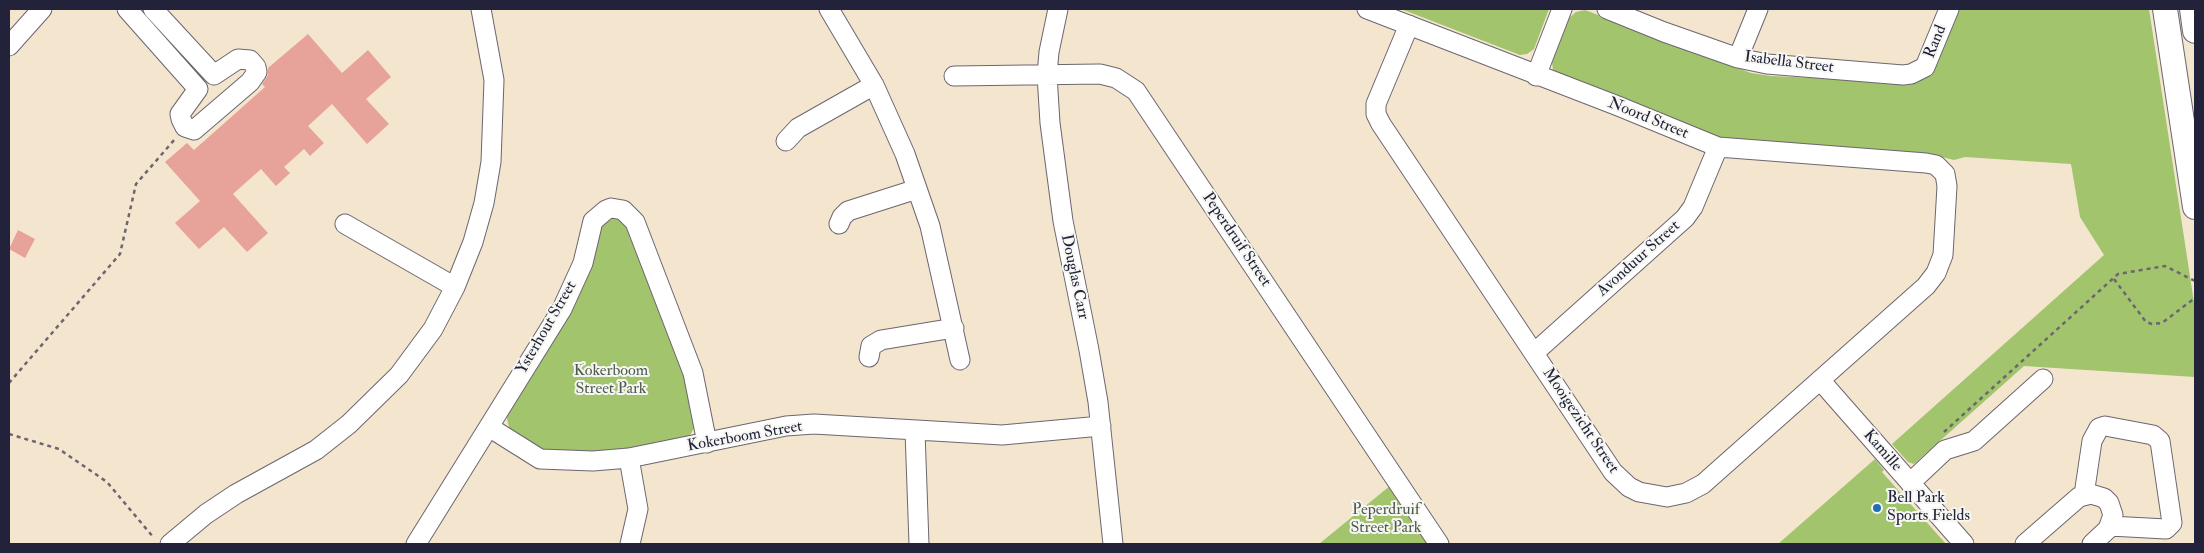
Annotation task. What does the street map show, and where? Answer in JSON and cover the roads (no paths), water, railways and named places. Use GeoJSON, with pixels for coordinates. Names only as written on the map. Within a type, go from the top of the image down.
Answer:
{"type":"FeatureCollection","features":[{"type":"Feature","properties":{"kind":"main road"},"geometry":{"type":"LineString","coordinates":[[2165,9],[2191,145],[2195,207]]}},
{"type":"Feature","properties":{"kind":"main road"},"geometry":{"type":"LineString","coordinates":[[2192,9],[2195,31]]}},
{"type":"Feature","properties":{"kind":"street"},"geometry":{"type":"LineString","coordinates":[[9,46],[42,9]]}},
{"type":"Feature","properties":{"kind":"street"},"geometry":{"type":"LineString","coordinates":[[127,9],[198,89]]}},
{"type":"Feature","properties":{"kind":"street"},"geometry":{"type":"LineString","coordinates":[[153,9],[214,75]]}},
{"type":"Feature","properties":{"kind":"street"},"geometry":{"type":"LineString","coordinates":[[170,544],[206,514],[236,494],[316,450],[349,424],[399,375],[434,329],[455,287],[473,242],[484,203],[491,162],[494,80],[481,9]]}},
{"type":"Feature","properties":{"kind":"street"},"geometry":{"type":"LineString","coordinates":[[829,9],[874,85],[905,154],[930,226],[960,360]]}},
{"type":"Feature","properties":{"kind":"street","name":"Douglas Carr"},"geometry":{"type":"LineString","coordinates":[[1058,9],[1047,75],[1050,123],[1060,204],[1089,350],[1101,426],[1113,544]]}},
{"type":"Feature","properties":{"kind":"street","name":"Noord Street"},"geometry":{"type":"LineString","coordinates":[[1367,9],[1718,147],[1926,163],[1936,165],[1941,170]]}},
{"type":"Feature","properties":{"kind":"street"},"geometry":{"type":"LineString","coordinates":[[1536,76],[1562,9]]}},
{"type":"Feature","properties":{"kind":"street","name":"Isabella Street"},"geometry":{"type":"LineString","coordinates":[[1607,9],[1738,58],[1767,64],[1903,74],[1919,71]]}},
{"type":"Feature","properties":{"kind":"street"},"geometry":{"type":"LineString","coordinates":[[1738,58],[1758,9]]}},
{"type":"Feature","properties":{"kind":"street","name":"Rand"},"geometry":{"type":"LineString","coordinates":[[1919,71],[1930,60],[1949,9]]}},
{"type":"Feature","properties":{"kind":"street","name":"Mooigezicht Street"},"geometry":{"type":"LineString","coordinates":[[1409,25],[1376,104],[1376,114],[1613,472],[1629,487],[1639,492],[1658,497],[1677,496],[1703,484],[1926,286],[1936,272],[1943,254],[1947,186],[1945,174],[1941,170]]}},
{"type":"Feature","properties":{"kind":"street"},"geometry":{"type":"LineString","coordinates":[[238,59],[250,60],[257,72],[250,82],[198,128],[194,130],[185,126],[180,114],[198,89],[214,75],[238,59]]}},
{"type":"Feature","properties":{"kind":"street","name":"Peperdruif Street"},"geometry":{"type":"LineString","coordinates":[[954,76],[1100,74],[1116,78],[1136,91],[1439,544]]}},
{"type":"Feature","properties":{"kind":"street"},"geometry":{"type":"LineString","coordinates":[[786,141],[798,128],[874,85]]}},
{"type":"Feature","properties":{"kind":"street","name":"Avonduur Street"},"geometry":{"type":"LineString","coordinates":[[1534,353],[1685,218],[1692,207],[1718,147]]}},
{"type":"Feature","properties":{"kind":"street"},"geometry":{"type":"LineString","coordinates":[[839,224],[842,217],[848,211],[917,189]]}},
{"type":"Feature","properties":{"kind":"street","name":"Ysterhout Street"},"geometry":{"type":"LineString","coordinates":[[416,544],[562,309],[583,263],[593,221],[601,212],[611,208],[617,208],[628,213],[635,222],[693,373],[707,443]]}},
{"type":"Feature","properties":{"kind":"street"},"geometry":{"type":"LineString","coordinates":[[344,224],[455,287]]}},
{"type":"Feature","properties":{"kind":"street"},"geometry":{"type":"LineString","coordinates":[[869,357],[872,346],[881,340],[954,328]]}},
{"type":"Feature","properties":{"kind":"street"},"geometry":{"type":"LineString","coordinates":[[1910,483],[1945,450],[1974,441],[2043,379]]}},
{"type":"Feature","properties":{"kind":"street","name":"Kamille"},"geometry":{"type":"LineString","coordinates":[[1820,380],[1964,544]]}},
{"type":"Feature","properties":{"kind":"street","name":"Kokerboom Street"},"geometry":{"type":"LineString","coordinates":[[488,427],[540,459],[593,461],[630,458],[786,426],[814,424],[1002,435],[1101,426]]}},
{"type":"Feature","properties":{"kind":"street"},"geometry":{"type":"LineString","coordinates":[[2084,495],[2092,441],[2099,428],[2105,426],[2153,435],[2160,441],[2172,523],[2166,529],[2110,526]]}},
{"type":"Feature","properties":{"kind":"street"},"geometry":{"type":"LineString","coordinates":[[915,431],[919,544]]}},
{"type":"Feature","properties":{"kind":"street"},"geometry":{"type":"LineString","coordinates":[[630,458],[638,509],[630,544]]}},
{"type":"Feature","properties":{"kind":"street"},"geometry":{"type":"LineString","coordinates":[[2025,544],[2084,495],[2098,495],[2109,503],[2113,514],[2110,526],[2095,544]]}},
{"type":"Feature","properties":{"kind":"place","name":"Bell Park Sports Fields"},"geometry":{"type":"Point","coordinates":[1877,508]}},
{"type":"Feature","properties":{"kind":"park label","name":"Kokerboom Street Park"},"geometry":{"type":"Point","coordinates":[611,381]}},
{"type":"Feature","properties":{"kind":"park label","name":"Peperdruif Street Park"},"geometry":{"type":"Point","coordinates":[1386,520]}}]}
